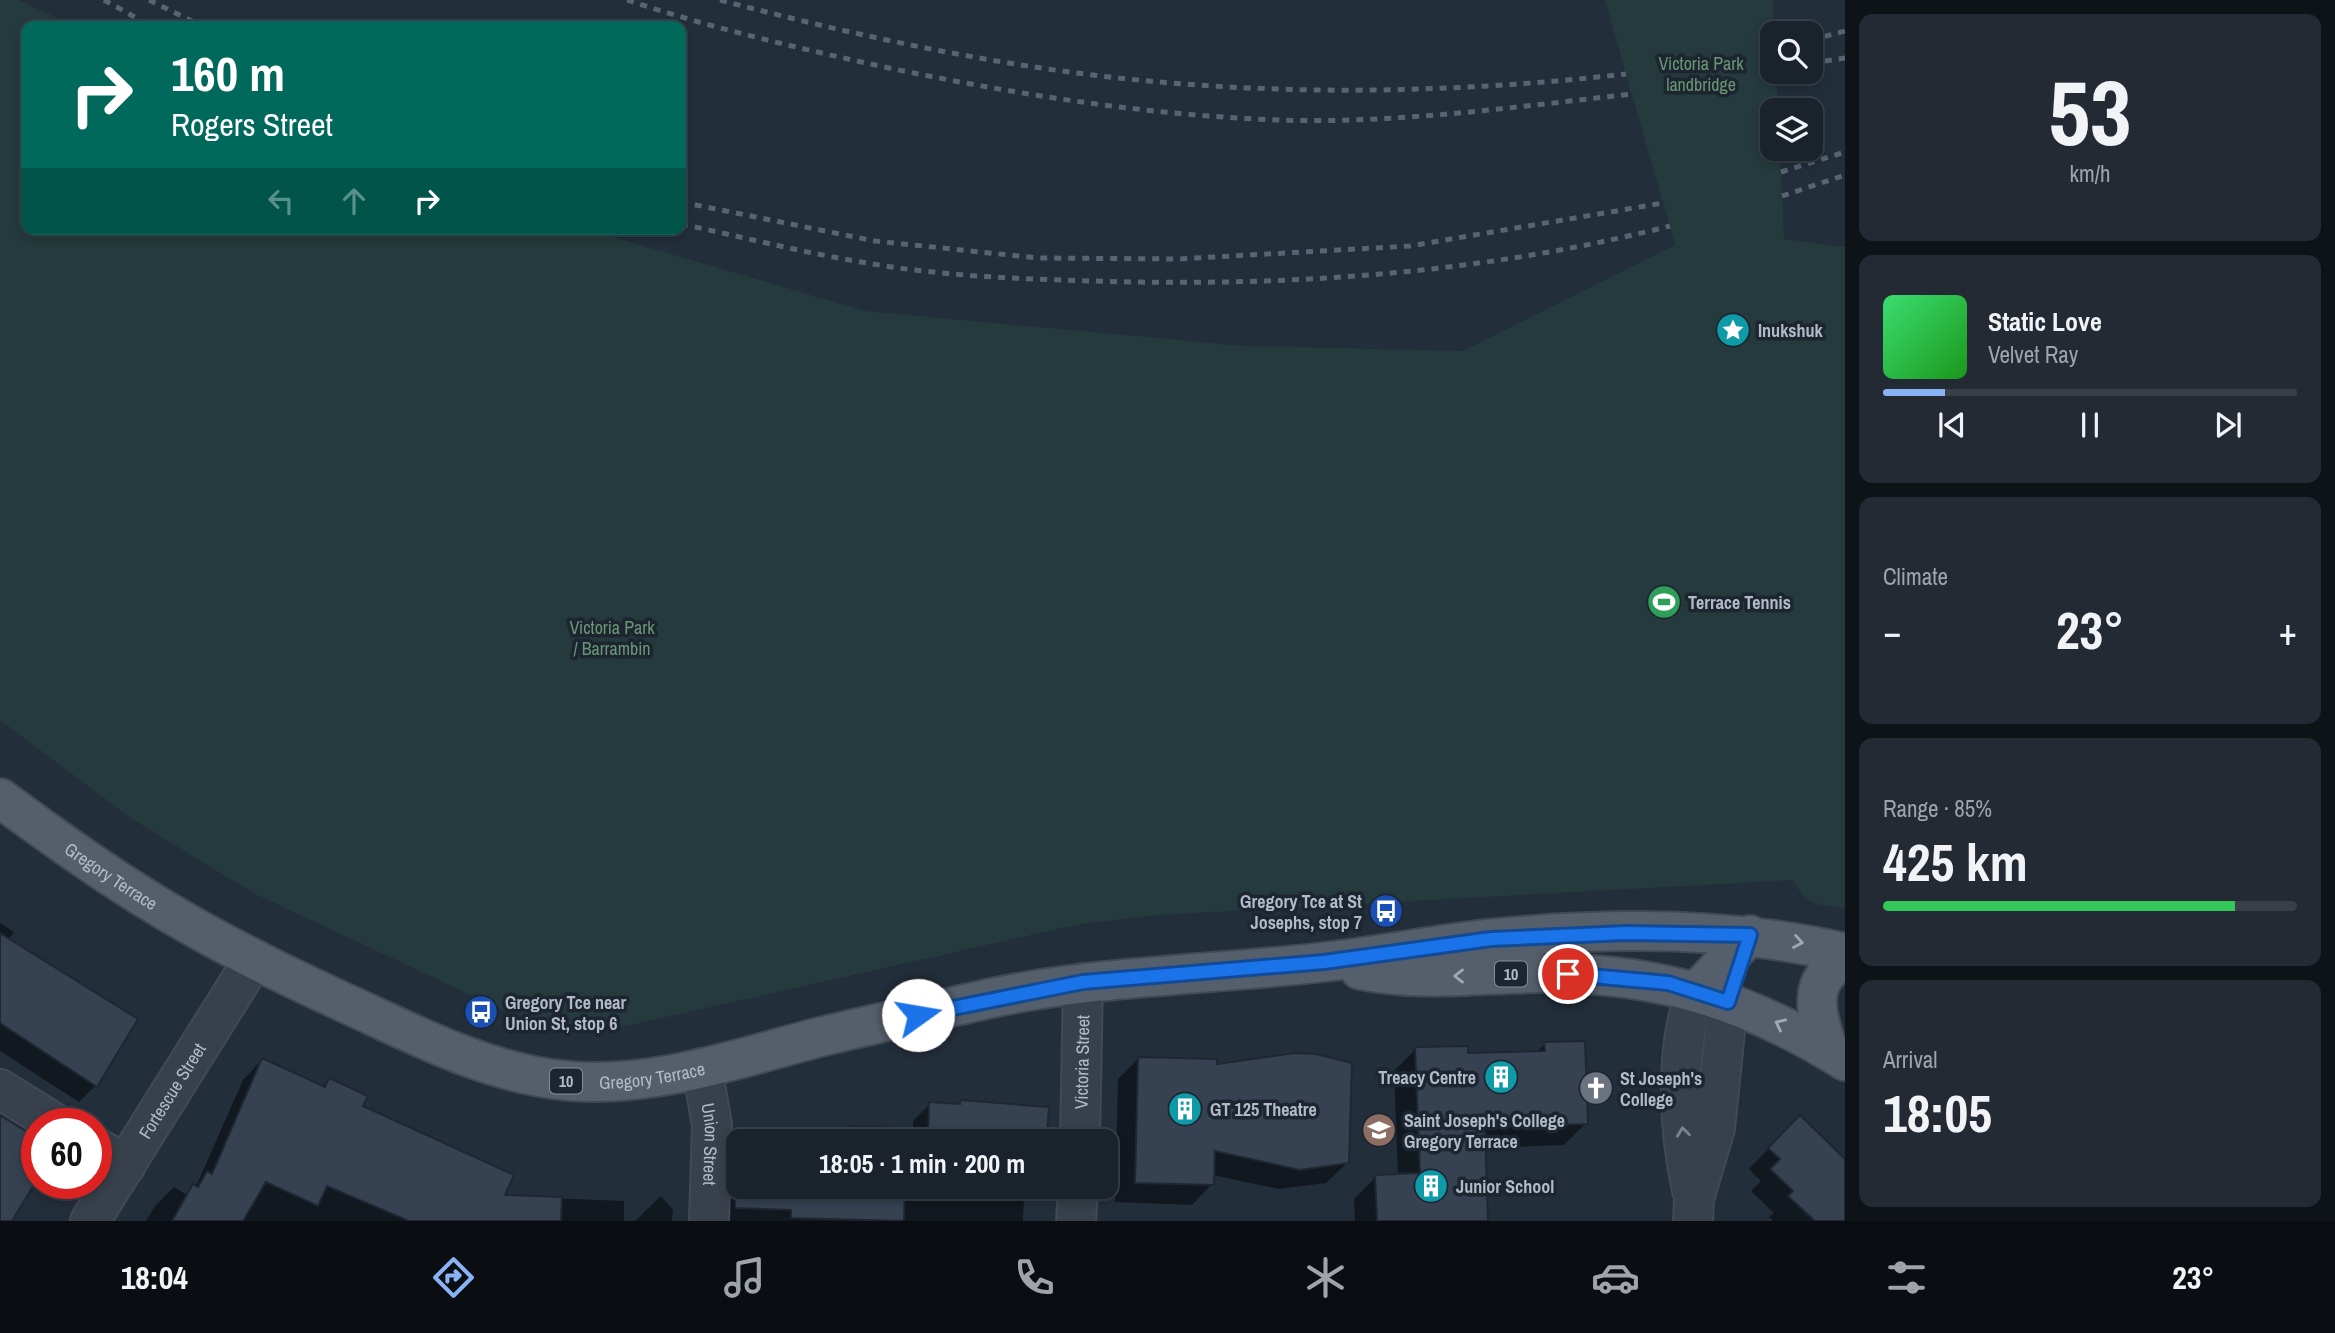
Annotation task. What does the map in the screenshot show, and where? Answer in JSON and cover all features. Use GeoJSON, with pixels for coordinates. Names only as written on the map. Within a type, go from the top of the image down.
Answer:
{"type":"FeatureCollection","features":[{"type":"Feature","properties":{"kind":"main road","name":"Gregory Terrace"},"geometry":{"type":"LineString","coordinates":[[0,797],[123,885],[254,959],[435,1044],[530,1076],[570,1082],[616,1081],[702,1068],[837,1033],[998,997],[1083,982],[1324,962],[1436,945],[1544,934],[1750,935],[1845,953]]}},
{"type":"Feature","properties":{"kind":"main road"},"geometry":{"type":"LineString","coordinates":[[1712,997],[1750,935]]}},
{"type":"Feature","properties":{"kind":"main road"},"geometry":{"type":"LineString","coordinates":[[1837,1056],[1815,1004],[1818,985],[1825,974],[1845,960]]}},
{"type":"Feature","properties":{"kind":"main road","name":"Gregory Terrace"},"geometry":{"type":"LineString","coordinates":[[1324,962],[1405,976],[1590,974],[1668,983],[1712,997],[1796,1032],[1837,1056]]}},
{"type":"Feature","properties":{"kind":"street","name":"Fortescue Street"},"geometry":{"type":"LineString","coordinates":[[112,1155],[254,959]]}},
{"type":"Feature","properties":{"kind":"street","name":"Victoria Street"},"geometry":{"type":"LineString","coordinates":[[1080,1129],[1083,982]]}},
{"type":"Feature","properties":{"kind":"street"},"geometry":{"type":"LineString","coordinates":[[1694,1210],[1715,1128],[1712,997]]}},
{"type":"Feature","properties":{"kind":"street","name":"Union Street"},"geometry":{"type":"LineString","coordinates":[[702,1068],[712,1125],[709,1221]]}},
{"type":"Feature","properties":{"kind":"street"},"geometry":{"type":"LineString","coordinates":[[0,1089],[30,1108]]}},
{"type":"Feature","properties":{"kind":"street","name":"Fortescue Street"},"geometry":{"type":"LineString","coordinates":[[90,1221],[97,1199]]}},
{"type":"Feature","properties":{"kind":"street"},"geometry":{"type":"LineString","coordinates":[[1076,1221],[1077,1199]]}},
{"type":"Feature","properties":{"kind":"green space","name":"Victoria Park / Barrambin"},"geometry":{"type":"Polygon","coordinates":[[[0,0],[19,0],[63,21],[21,21],[21,235],[606,235],[865,311],[1244,346],[1463,351],[1675,245],[1605,0],[1773,0],[1773,21],[1760,21],[1760,84],[1777,84],[1777,98],[1760,98],[1760,161],[1781,161],[1784,239],[1845,247],[1845,908],[1814,903],[1803,895],[1793,880],[1159,915],[1080,924],[617,1028],[557,1023],[505,1011],[255,894],[132,819],[0,720],[0,0]]]}},
{"type":"Feature","properties":{"kind":"building"},"geometry":{"type":"Polygon","coordinates":[[[0,933],[138,1019],[97,1087],[0,1023],[0,933]]]}},
{"type":"Feature","properties":{"kind":"building"},"geometry":{"type":"Polygon","coordinates":[[[1585,1041],[1588,1124],[1485,1127],[1488,1221],[1377,1221],[1375,1175],[1420,1173],[1415,1047],[1468,1046],[1468,1053],[1545,1051],[1544,1042],[1585,1041]]]}},
{"type":"Feature","properties":{"kind":"building"},"geometry":{"type":"Polygon","coordinates":[[[1295,1053],[1316,1054],[1352,1063],[1349,1163],[1300,1170],[1215,1151],[1214,1185],[1135,1183],[1138,1057],[1217,1059],[1217,1064],[1295,1053]]]}},
{"type":"Feature","properties":{"kind":"building"},"geometry":{"type":"Polygon","coordinates":[[[262,1058],[325,1087],[329,1078],[368,1096],[363,1106],[514,1175],[505,1195],[562,1197],[561,1221],[409,1221],[327,1186],[318,1206],[266,1182],[243,1221],[172,1221],[193,1184],[198,1187],[207,1171],[212,1174],[262,1058]]]}},
{"type":"Feature","properties":{"kind":"building"},"geometry":{"type":"Polygon","coordinates":[[[960,1100],[1049,1107],[1047,1129],[928,1129],[929,1102],[960,1104],[960,1100]]]}},
{"type":"Feature","properties":{"kind":"building"},"geometry":{"type":"Polygon","coordinates":[[[0,1115],[21,1128],[21,1199],[25,1199],[12,1221],[0,1221],[0,1115]]]}},
{"type":"Feature","properties":{"kind":"building"},"geometry":{"type":"Polygon","coordinates":[[[1800,1115],[1845,1159],[1845,1221],[1815,1221],[1788,1196],[1793,1191],[1770,1169],[1780,1159],[1768,1148],[1800,1115]]]}},
{"type":"Feature","properties":{"kind":"building"},"geometry":{"type":"Polygon","coordinates":[[[850,1126],[907,1128],[907,1129],[850,1129],[850,1126]]]}},
{"type":"Feature","properties":{"kind":"building"},"geometry":{"type":"Polygon","coordinates":[[[735,1199],[905,1199],[904,1221],[791,1218],[791,1210],[735,1208],[735,1199]]]}},
{"type":"Feature","properties":{"kind":"railway"},"geometry":{"type":"LineString","coordinates":[[104,0],[142,21]]}},
{"type":"Feature","properties":{"kind":"railway"},"geometry":{"type":"LineString","coordinates":[[149,0],[192,21]]}},
{"type":"Feature","properties":{"kind":"railway"},"geometry":{"type":"LineString","coordinates":[[627,0],[787,45],[884,67],[1031,94],[1179,113],[1322,121],[1411,117],[1632,94]]}},
{"type":"Feature","properties":{"kind":"railway"},"geometry":{"type":"LineString","coordinates":[[720,0],[840,30],[960,55],[1041,68],[1187,84],[1334,90],[1407,89],[1626,74]]}},
{"type":"Feature","properties":{"kind":"railway"},"geometry":{"type":"LineString","coordinates":[[1823,37],[1845,31]]}},
{"type":"Feature","properties":{"kind":"railway"},"geometry":{"type":"LineString","coordinates":[[1823,61],[1845,58]]}},
{"type":"Feature","properties":{"kind":"railway"},"geometry":{"type":"LineString","coordinates":[[1781,172],[1845,152]]}},
{"type":"Feature","properties":{"kind":"railway"},"geometry":{"type":"LineString","coordinates":[[1782,196],[1845,175]]}},
{"type":"Feature","properties":{"kind":"railway"},"geometry":{"type":"LineString","coordinates":[[686,203],[875,241],[1038,258],[1178,259],[1410,246],[1663,203]]}},
{"type":"Feature","properties":{"kind":"railway"},"geometry":{"type":"LineString","coordinates":[[686,225],[820,255],[923,271],[1008,278],[1166,282],[1311,279],[1456,266],[1527,256],[1670,226]]}},
{"type":"Feature","properties":{"kind":"place","name":"Inukshuk"},"geometry":{"type":"Point","coordinates":[1733,330]}},
{"type":"Feature","properties":{"kind":"place","name":"Terrace Tennis"},"geometry":{"type":"Point","coordinates":[1664,602]}},
{"type":"Feature","properties":{"kind":"place","name":"Gregory Tce at St Josephs, stop 7"},"geometry":{"type":"Point","coordinates":[1386,911]}},
{"type":"Feature","properties":{"kind":"place","name":"Gregory Tce near Union St, stop 6"},"geometry":{"type":"Point","coordinates":[481,1012]}},
{"type":"Feature","properties":{"kind":"place","name":"Treacy Centre"},"geometry":{"type":"Point","coordinates":[1501,1077]}},
{"type":"Feature","properties":{"kind":"place","name":"St Joseph's College"},"geometry":{"type":"Point","coordinates":[1596,1088]}},
{"type":"Feature","properties":{"kind":"place","name":"GT 125 Theatre"},"geometry":{"type":"Point","coordinates":[1185,1109]}},
{"type":"Feature","properties":{"kind":"place","name":"Saint Joseph's College Gregory Terrace"},"geometry":{"type":"Point","coordinates":[1379,1130]}},
{"type":"Feature","properties":{"kind":"place","name":"Junior School"},"geometry":{"type":"Point","coordinates":[1431,1186]}},
{"type":"Feature","properties":{"kind":"route"},"geometry":{"type":"LineString","coordinates":[[918,1015],[1083,982],[1324,962],[1491,939],[1544,934],[1750,935],[1728,1002],[1668,983],[1568,974]]}},
{"type":"Feature","properties":{"kind":"park label","name":"Victoria Park landbridge"},"geometry":{"type":"Point","coordinates":[1701,73]}}]}
